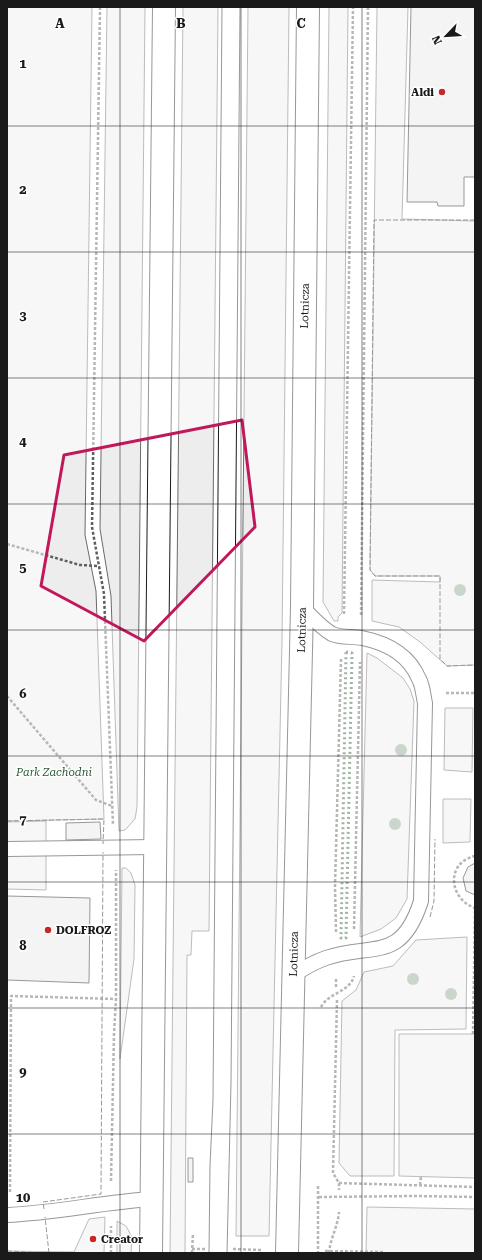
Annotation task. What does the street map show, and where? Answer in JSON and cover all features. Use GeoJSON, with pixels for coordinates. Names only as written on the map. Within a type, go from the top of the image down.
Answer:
{"type":"FeatureCollection","features":[{"type":"Feature","properties":{"kind":"main road"},"geometry":{"type":"LineString","coordinates":[[150,1253],[152,1199],[154,847],[164,7]]}},
{"type":"Feature","properties":{"kind":"main road","name":"Lotnicza"},"geometry":{"type":"LineString","coordinates":[[287,1253],[302,606],[308,7]]}},
{"type":"Feature","properties":{"kind":"lane"},"geometry":{"type":"LineString","coordinates":[[294,975],[308,966],[326,958],[385,948],[406,932],[415,918],[421,902],[425,703],[420,680],[412,666],[399,652],[384,644],[361,638],[342,637],[332,634],[316,622],[302,606]]}},
{"type":"Feature","properties":{"kind":"lane"},"geometry":{"type":"LineString","coordinates":[[7,849],[154,847]]}},
{"type":"Feature","properties":{"kind":"lane"},"geometry":{"type":"LineString","coordinates":[[8,1215],[44,1212],[111,1202],[152,1199]]}},
{"type":"Feature","properties":{"kind":"path"},"geometry":{"type":"LineString","coordinates":[[100,7],[92,527],[104,594],[112,806],[118,900],[114,1034],[111,1253]]}},
{"type":"Feature","properties":{"kind":"path"},"geometry":{"type":"LineString","coordinates":[[344,617],[346,594],[353,7]]}},
{"type":"Feature","properties":{"kind":"path"},"geometry":{"type":"LineString","coordinates":[[361,618],[368,7]]}},
{"type":"Feature","properties":{"kind":"path"},"geometry":{"type":"LineString","coordinates":[[7,544],[80,564],[99,566]]}},
{"type":"Feature","properties":{"kind":"path"},"geometry":{"type":"LineString","coordinates":[[336,933],[335,887],[341,657]]}},
{"type":"Feature","properties":{"kind":"path"},"geometry":{"type":"LineString","coordinates":[[7,696],[96,800],[112,806]]}},
{"type":"Feature","properties":{"kind":"path"},"geometry":{"type":"LineString","coordinates":[[473,1034],[475,908],[465,905],[458,895],[454,884],[455,871],[460,863],[475,856]]}},
{"type":"Feature","properties":{"kind":"path"},"geometry":{"type":"LineString","coordinates":[[8,1215],[11,996],[116,999]]}},
{"type":"Feature","properties":{"kind":"path"},"geometry":{"type":"LineString","coordinates":[[337,1000],[333,1173],[339,1183],[339,1190]]}},
{"type":"Feature","properties":{"kind":"path"},"geometry":{"type":"LineString","coordinates":[[420,1177],[420,1185]]}},
{"type":"Feature","properties":{"kind":"path"},"geometry":{"type":"LineString","coordinates":[[339,1183],[475,1186]]}},
{"type":"Feature","properties":{"kind":"path"},"geometry":{"type":"LineString","coordinates":[[319,1197],[475,1197]]}},
{"type":"Feature","properties":{"kind":"path"},"geometry":{"type":"LineString","coordinates":[[339,1212],[328,1251],[385,1252]]}},
{"type":"Feature","properties":{"kind":"path"},"geometry":{"type":"LineString","coordinates":[[192,1253],[193,1233]]}},
{"type":"Feature","properties":{"kind":"path"},"geometry":{"type":"LineString","coordinates":[[192,1249],[206,1249]]}},
{"type":"Feature","properties":{"kind":"path"},"geometry":{"type":"LineString","coordinates":[[233,1249],[243,1251],[264,1250]]}},
{"type":"Feature","properties":{"kind":"highlighted area"},"geometry":{"type":"Polygon","coordinates":[[[242,420],[255,527],[144,641],[41,586],[64,455],[242,420]]]}},
{"type":"Feature","properties":{"kind":"shaded area","name":"Park Zachodni"},"geometry":{"type":"Polygon","coordinates":[[[7,7],[92,7],[85,535],[96,591],[104,819],[7,821],[7,7]]]}},
{"type":"Feature","properties":{"kind":"shaded area"},"geometry":{"type":"Polygon","coordinates":[[[107,7],[145,7],[137,807],[135,819],[125,830],[119,831],[111,596],[100,529],[107,7]]]}},
{"type":"Feature","properties":{"kind":"shaded area"},"geometry":{"type":"Polygon","coordinates":[[[183,7],[218,7],[209,931],[192,931],[191,955],[187,955],[185,1253],[170,1253],[183,7]]]}},
{"type":"Feature","properties":{"kind":"shaded area"},"geometry":{"type":"Polygon","coordinates":[[[248,7],[289,7],[282,642],[269,1236],[236,1236],[248,7]]]}},
{"type":"Feature","properties":{"kind":"shaded area"},"geometry":{"type":"Polygon","coordinates":[[[329,7],[348,7],[342,613],[338,617],[338,621],[334,621],[323,602],[329,7]]]}},
{"type":"Feature","properties":{"kind":"shaded area"},"geometry":{"type":"Polygon","coordinates":[[[377,7],[408,7],[402,219],[475,221],[475,665],[447,666],[420,642],[399,627],[372,621],[372,580],[440,582],[440,576],[375,576],[370,570],[377,7]]]}},
{"type":"Feature","properties":{"kind":"shaded area"},"geometry":{"type":"Polygon","coordinates":[[[367,653],[377,658],[403,678],[410,689],[414,701],[407,899],[396,918],[381,929],[360,937],[367,653]]]}},
{"type":"Feature","properties":{"kind":"shaded area"},"geometry":{"type":"Polygon","coordinates":[[[445,708],[473,708],[472,772],[444,770],[445,708]]]}},
{"type":"Feature","properties":{"kind":"shaded area"},"geometry":{"type":"Polygon","coordinates":[[[443,799],[471,799],[470,842],[443,843],[443,799]]]}},
{"type":"Feature","properties":{"kind":"shaded area"},"geometry":{"type":"Polygon","coordinates":[[[46,821],[46,890],[7,889],[7,822],[46,821]]]}},
{"type":"Feature","properties":{"kind":"shaded area"},"geometry":{"type":"Polygon","coordinates":[[[122,868],[126,868],[131,873],[135,885],[134,959],[120,1059],[122,868]]]}},
{"type":"Feature","properties":{"kind":"shaded area"},"geometry":{"type":"Polygon","coordinates":[[[467,937],[466,1029],[395,1030],[394,1176],[350,1176],[339,1163],[342,1001],[356,990],[364,972],[393,966],[416,940],[467,937]]]}},
{"type":"Feature","properties":{"kind":"shaded area"},"geometry":{"type":"Polygon","coordinates":[[[399,1034],[475,1034],[475,1178],[399,1176],[399,1034]]]}},
{"type":"Feature","properties":{"kind":"shaded area"},"geometry":{"type":"Polygon","coordinates":[[[367,1207],[475,1209],[475,1253],[366,1253],[367,1207]]]}},
{"type":"Feature","properties":{"kind":"shaded area"},"geometry":{"type":"Polygon","coordinates":[[[105,1217],[104,1253],[7,1253],[7,1251],[74,1252],[89,1219],[105,1217]]]}},
{"type":"Feature","properties":{"kind":"shaded area"},"geometry":{"type":"Polygon","coordinates":[[[117,1221],[126,1226],[132,1237],[131,1253],[117,1253],[117,1221]]]}},
{"type":"Feature","properties":{"kind":"building","name":"Aldi"},"geometry":{"type":"Polygon","coordinates":[[[411,7],[475,7],[475,177],[464,177],[464,206],[438,206],[437,202],[407,202],[411,7]]]}},
{"type":"Feature","properties":{"kind":"building"},"geometry":{"type":"Polygon","coordinates":[[[100,822],[101,839],[66,840],[66,823],[100,822]]]}},
{"type":"Feature","properties":{"kind":"building"},"geometry":{"type":"Polygon","coordinates":[[[475,863],[475,895],[466,891],[463,878],[468,867],[475,863]]]}},
{"type":"Feature","properties":{"kind":"building","name":"DOLFROZ"},"geometry":{"type":"Polygon","coordinates":[[[7,896],[90,898],[89,983],[7,980],[7,896]]]}},
{"type":"Feature","properties":{"kind":"building"},"geometry":{"type":"Polygon","coordinates":[[[188,1158],[193,1158],[193,1182],[188,1182],[188,1158]]]}},
{"type":"Feature","properties":{"kind":"tram line"},"geometry":{"type":"LineString","coordinates":[[209,1253],[210,1165],[213,1100],[222,7]]}},
{"type":"Feature","properties":{"kind":"tram line"},"geometry":{"type":"LineString","coordinates":[[227,1253],[231,1083],[240,7]]}},
{"type":"Feature","properties":{"kind":"hedge"},"geometry":{"type":"LineString","coordinates":[[346,652],[352,653],[346,938],[341,938],[346,652]]}},
{"type":"Feature","properties":{"kind":"fence"},"geometry":{"type":"LineString","coordinates":[[475,220],[374,220],[370,570],[375,576],[440,576],[440,659],[447,666],[475,665]]}},
{"type":"Feature","properties":{"kind":"fence"},"geometry":{"type":"LineString","coordinates":[[7,821],[104,819],[103,844]]}},
{"type":"Feature","properties":{"kind":"fence"},"geometry":{"type":"LineString","coordinates":[[430,917],[434,901],[435,839]]}},
{"type":"Feature","properties":{"kind":"fence"},"geometry":{"type":"LineString","coordinates":[[44,1209],[43,1202],[101,1194],[103,852]]}},
{"type":"Feature","properties":{"kind":"fence"},"geometry":{"type":"LineString","coordinates":[[7,1251],[49,1253],[45,1217]]}},
{"type":"Feature","properties":{"kind":"place","name":"Aldi"},"geometry":{"type":"Point","coordinates":[442,92]}},
{"type":"Feature","properties":{"kind":"place","name":"DOLFROZ"},"geometry":{"type":"Point","coordinates":[48,930]}},
{"type":"Feature","properties":{"kind":"place","name":"Creator"},"geometry":{"type":"Point","coordinates":[93,1239]}}]}
